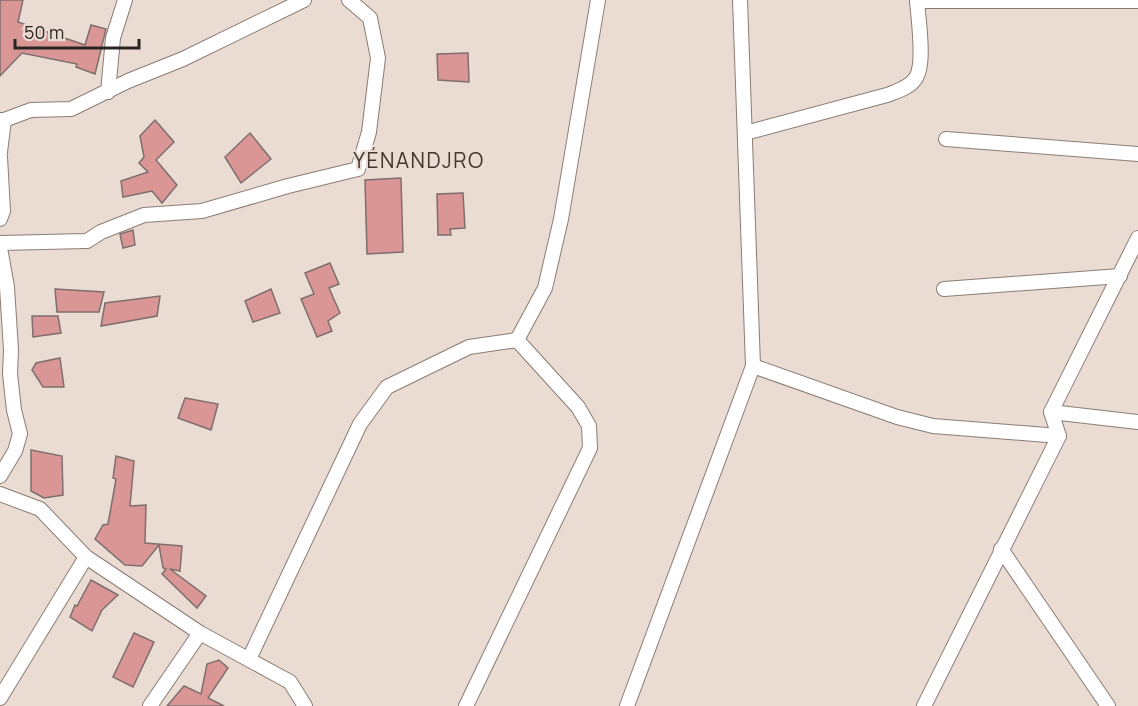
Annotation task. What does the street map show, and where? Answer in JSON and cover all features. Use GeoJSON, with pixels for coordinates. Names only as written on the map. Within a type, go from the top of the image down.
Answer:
{"type":"FeatureCollection","features":[{"type":"Feature","properties":{"kind":"street"},"geometry":{"type":"LineString","coordinates":[[108,92],[113,38],[125,0]]}},
{"type":"Feature","properties":{"kind":"street"},"geometry":{"type":"LineString","coordinates":[[0,152],[2,120],[31,110],[71,109],[128,81],[183,59],[304,0]]}},
{"type":"Feature","properties":{"kind":"street"},"geometry":{"type":"LineString","coordinates":[[0,243],[87,241],[101,232],[144,215],[202,212],[288,186],[358,169],[369,132],[378,58],[370,18],[349,0]]}},
{"type":"Feature","properties":{"kind":"street"},"geometry":{"type":"LineString","coordinates":[[517,340],[545,288],[561,219],[598,0]]}},
{"type":"Feature","properties":{"kind":"street"},"geometry":{"type":"LineString","coordinates":[[627,706],[753,366],[740,0]]}},
{"type":"Feature","properties":{"kind":"street"},"geometry":{"type":"LineString","coordinates":[[745,133],[887,95],[904,88],[916,78],[921,65],[917,0],[1138,1]]}},
{"type":"Feature","properties":{"kind":"street"},"geometry":{"type":"LineString","coordinates":[[946,139],[1138,154]]}},
{"type":"Feature","properties":{"kind":"street"},"geometry":{"type":"LineString","coordinates":[[0,157],[3,211],[0,219]]}},
{"type":"Feature","properties":{"kind":"street"},"geometry":{"type":"LineString","coordinates":[[924,706],[1059,436],[1051,412],[1138,238]]}},
{"type":"Feature","properties":{"kind":"street"},"geometry":{"type":"LineString","coordinates":[[0,248],[7,287],[11,350],[10,374],[14,410],[20,434],[15,451],[0,476]]}},
{"type":"Feature","properties":{"kind":"street"},"geometry":{"type":"LineString","coordinates":[[944,289],[1120,276]]}},
{"type":"Feature","properties":{"kind":"street"},"geometry":{"type":"LineString","coordinates":[[249,659],[360,424],[387,387],[469,347],[517,340]]}},
{"type":"Feature","properties":{"kind":"street"},"geometry":{"type":"LineString","coordinates":[[466,706],[590,448],[590,426],[578,406],[517,340]]}},
{"type":"Feature","properties":{"kind":"street"},"geometry":{"type":"LineString","coordinates":[[753,366],[897,417],[933,426],[1059,436]]}},
{"type":"Feature","properties":{"kind":"street"},"geometry":{"type":"LineString","coordinates":[[1051,412],[1138,422]]}},
{"type":"Feature","properties":{"kind":"street"},"geometry":{"type":"LineString","coordinates":[[0,494],[40,509],[86,557],[200,633],[290,682],[305,706]]}},
{"type":"Feature","properties":{"kind":"street"},"geometry":{"type":"LineString","coordinates":[[1001,549],[1108,706]]}},
{"type":"Feature","properties":{"kind":"street"},"geometry":{"type":"LineString","coordinates":[[0,698],[86,557]]}},
{"type":"Feature","properties":{"kind":"street"},"geometry":{"type":"LineString","coordinates":[[150,706],[200,633]]}},
{"type":"Feature","properties":{"kind":"building"},"geometry":{"type":"Polygon","coordinates":[[[0,0],[23,0],[18,22],[85,45],[91,25],[106,29],[95,74],[76,67],[77,64],[22,53],[0,76],[0,0]]]}},
{"type":"Feature","properties":{"kind":"building"},"geometry":{"type":"Polygon","coordinates":[[[468,53],[469,82],[438,80],[437,54],[468,53]]]}},
{"type":"Feature","properties":{"kind":"building"},"geometry":{"type":"Polygon","coordinates":[[[155,120],[174,142],[156,160],[177,185],[162,203],[152,191],[123,197],[121,181],[148,172],[139,163],[144,157],[140,136],[155,120]]]}},
{"type":"Feature","properties":{"kind":"building"},"geometry":{"type":"Polygon","coordinates":[[[250,133],[271,159],[241,183],[225,157],[250,133]]]}},
{"type":"Feature","properties":{"kind":"building"},"geometry":{"type":"Polygon","coordinates":[[[401,178],[403,252],[367,254],[365,180],[401,178]]]}},
{"type":"Feature","properties":{"kind":"building"},"geometry":{"type":"Polygon","coordinates":[[[463,193],[465,228],[450,229],[451,235],[438,235],[437,194],[463,193]]]}},
{"type":"Feature","properties":{"kind":"building"},"geometry":{"type":"Polygon","coordinates":[[[133,230],[135,245],[123,248],[120,234],[133,230]]]}},
{"type":"Feature","properties":{"kind":"building"},"geometry":{"type":"Polygon","coordinates":[[[330,263],[339,284],[329,288],[340,313],[328,321],[332,331],[317,337],[301,299],[314,294],[305,273],[330,263]]]}},
{"type":"Feature","properties":{"kind":"building"},"geometry":{"type":"Polygon","coordinates":[[[55,289],[104,292],[99,312],[57,312],[55,289]]]}},
{"type":"Feature","properties":{"kind":"building"},"geometry":{"type":"Polygon","coordinates":[[[271,289],[280,313],[253,322],[245,301],[271,289]]]}},
{"type":"Feature","properties":{"kind":"building"},"geometry":{"type":"Polygon","coordinates":[[[160,296],[157,316],[101,326],[105,303],[160,296]]]}},
{"type":"Feature","properties":{"kind":"building"},"geometry":{"type":"Polygon","coordinates":[[[32,316],[58,316],[61,333],[33,337],[32,316]]]}},
{"type":"Feature","properties":{"kind":"building"},"geometry":{"type":"Polygon","coordinates":[[[60,358],[64,387],[43,387],[32,370],[36,363],[60,358]]]}},
{"type":"Feature","properties":{"kind":"building"},"geometry":{"type":"Polygon","coordinates":[[[185,398],[218,404],[211,430],[178,418],[185,398]]]}},
{"type":"Feature","properties":{"kind":"building"},"geometry":{"type":"Polygon","coordinates":[[[31,450],[62,456],[63,495],[44,498],[31,491],[31,450]]]}},
{"type":"Feature","properties":{"kind":"building"},"geometry":{"type":"Polygon","coordinates":[[[116,456],[134,461],[130,506],[146,505],[145,543],[182,546],[180,571],[170,569],[206,596],[197,608],[162,574],[166,569],[163,568],[159,545],[142,566],[125,565],[95,539],[103,525],[108,524],[116,479],[113,478],[116,456]]]}},
{"type":"Feature","properties":{"kind":"building"},"geometry":{"type":"Polygon","coordinates":[[[91,580],[118,595],[102,610],[92,631],[70,617],[91,580]]]}},
{"type":"Feature","properties":{"kind":"building"},"geometry":{"type":"Polygon","coordinates":[[[134,633],[154,642],[133,687],[113,677],[134,633]]]}},
{"type":"Feature","properties":{"kind":"building"},"geometry":{"type":"Polygon","coordinates":[[[219,660],[228,668],[208,698],[224,706],[167,706],[184,686],[201,694],[207,664],[219,660]]]}},
{"type":"Feature","properties":{"kind":"district","name":"YÉNANDJRO"},"geometry":{"type":"Point","coordinates":[419,160]}}]}
